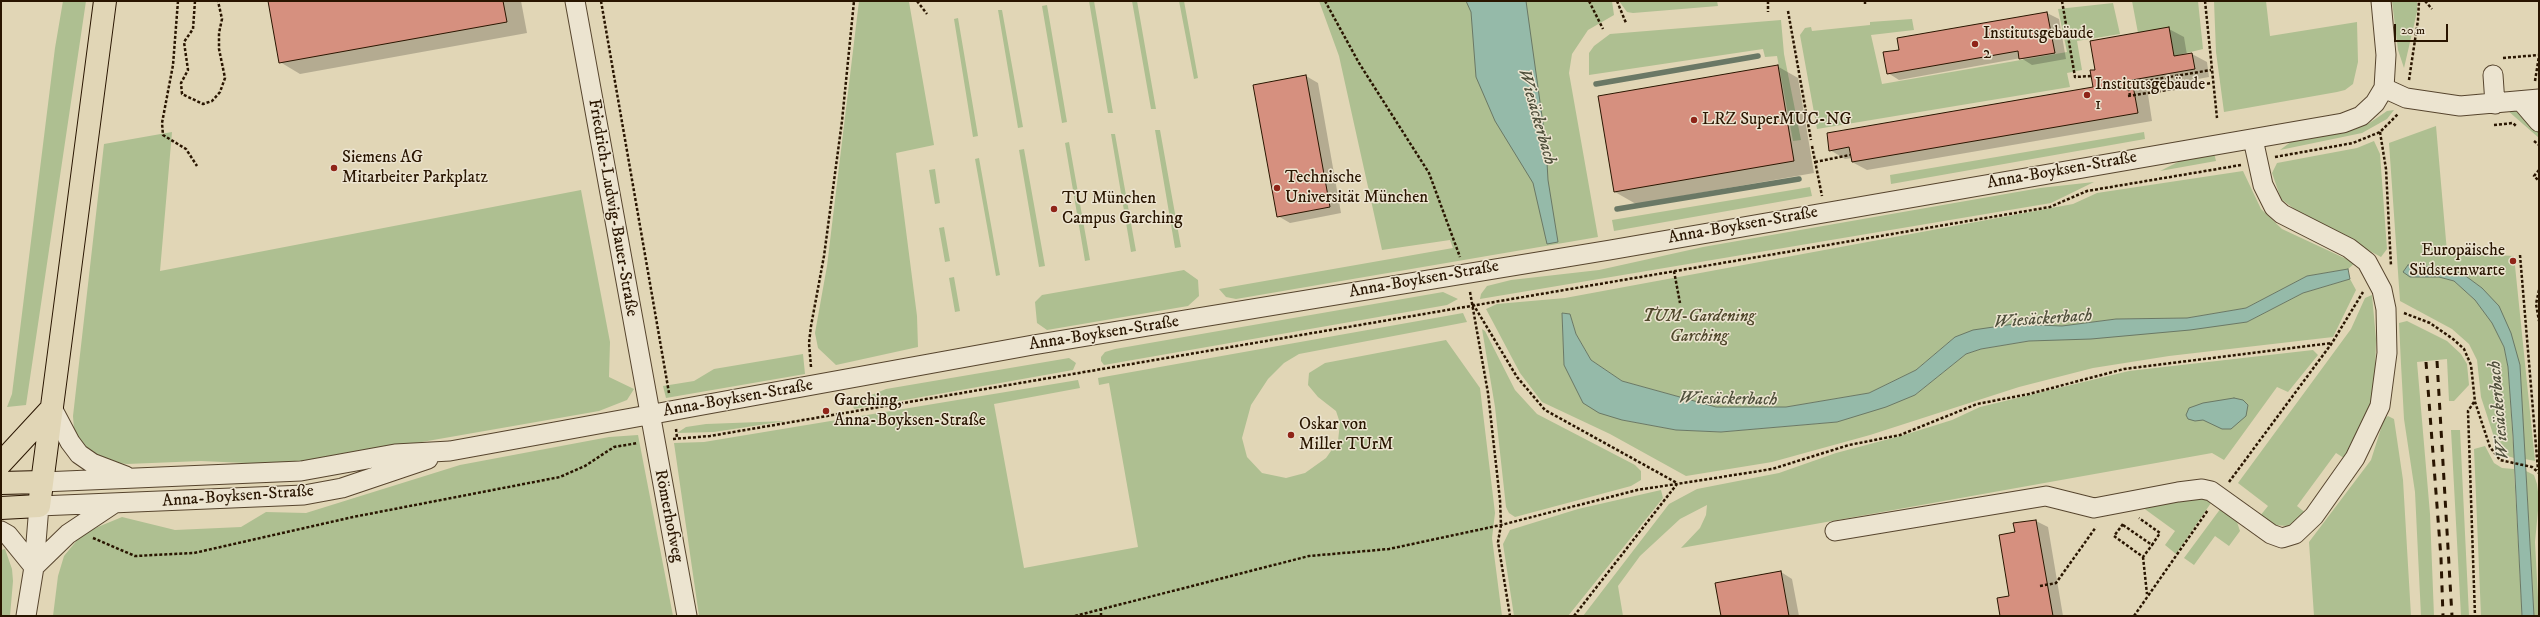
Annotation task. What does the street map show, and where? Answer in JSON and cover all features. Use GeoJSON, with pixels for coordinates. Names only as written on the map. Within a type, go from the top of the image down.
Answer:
{"type":"FeatureCollection","features":[{"type":"Feature","properties":{"kind":"main road"},"geometry":{"type":"LineString","coordinates":[[1,508],[39,506],[105,1]]}},
{"type":"Feature","properties":{"kind":"main road"},"geometry":{"type":"LineString","coordinates":[[1,463],[52,408]]}},
{"type":"Feature","properties":{"kind":"main road"},"geometry":{"type":"LineString","coordinates":[[1,483],[42,482]]}},
{"type":"Feature","properties":{"kind":"street","name":"Friedrich-Ludwig-Bauer-Straße"},"geometry":{"type":"LineString","coordinates":[[575,1],[649,415]]}},
{"type":"Feature","properties":{"kind":"street"},"geometry":{"type":"LineString","coordinates":[[2381,1],[2386,55],[2384,88],[2406,98],[2460,106],[2530,100],[2534,129]]}},
{"type":"Feature","properties":{"kind":"street"},"geometry":{"type":"LineString","coordinates":[[2494,75],[2495,104]]}},
{"type":"Feature","properties":{"kind":"street","name":"Anna-Boyksen-Straße"},"geometry":{"type":"LineString","coordinates":[[42,482],[301,471],[395,454],[450,451],[1033,345],[2343,123],[2362,116],[2375,103],[2384,88]]}},
{"type":"Feature","properties":{"kind":"street"},"geometry":{"type":"LineString","coordinates":[[1835,532],[2046,496],[2094,508],[2124,506],[2178,492],[2202,489],[2218,496],[2271,534],[2282,538],[2294,534],[2314,516],[2355,458],[2380,406],[2387,353],[2384,272],[2367,262],[2358,254],[2308,230],[2282,214],[2274,207],[2263,185],[2253,139]]}},
{"type":"Feature","properties":{"kind":"street","name":"Anna-Boyksen-Straße"},"geometry":{"type":"LineString","coordinates":[[52,408],[70,442],[79,454],[92,463],[134,479]]}},
{"type":"Feature","properties":{"kind":"street","name":"Römerhofweg"},"geometry":{"type":"LineString","coordinates":[[649,415],[687,616]]}},
{"type":"Feature","properties":{"kind":"street","name":"Anna-Boyksen-Straße"},"geometry":{"type":"LineString","coordinates":[[39,506],[304,495],[342,488],[450,451]]}},
{"type":"Feature","properties":{"kind":"street","name":"Anna-Boyksen-Straße"},"geometry":{"type":"LineString","coordinates":[[34,567],[77,527],[115,503]]}},
{"type":"Feature","properties":{"kind":"street"},"geometry":{"type":"LineString","coordinates":[[26,616],[34,567],[39,506]]}},
{"type":"Feature","properties":{"kind":"street"},"geometry":{"type":"LineString","coordinates":[[1,531],[8,535],[34,567]]}},
{"type":"Feature","properties":{"kind":"path"},"geometry":{"type":"LineString","coordinates":[[178,1],[173,65],[162,123],[163,135],[186,149],[197,166]]}},
{"type":"Feature","properties":{"kind":"path"},"geometry":{"type":"LineString","coordinates":[[195,1],[193,29],[184,42],[188,70],[181,83],[182,94],[203,104],[212,101],[216,97],[225,78],[219,49],[222,19],[218,1]]}},
{"type":"Feature","properties":{"kind":"path"},"geometry":{"type":"LineString","coordinates":[[601,1],[677,438]]}},
{"type":"Feature","properties":{"kind":"path"},"geometry":{"type":"LineString","coordinates":[[814,386],[809,343],[826,240],[854,1]]}},
{"type":"Feature","properties":{"kind":"path"},"geometry":{"type":"LineString","coordinates":[[917,1],[927,14]]}},
{"type":"Feature","properties":{"kind":"path"},"geometry":{"type":"LineString","coordinates":[[1325,1],[1359,63],[1429,173],[1446,216],[1465,273],[1473,304],[1474,326],[1488,393],[1500,500],[1501,525],[1498,542],[1510,616]]}},
{"type":"Feature","properties":{"kind":"path"},"geometry":{"type":"LineString","coordinates":[[1589,1],[1603,29]]}},
{"type":"Feature","properties":{"kind":"path"},"geometry":{"type":"LineString","coordinates":[[1616,1],[1626,23]]}},
{"type":"Feature","properties":{"kind":"path"},"geometry":{"type":"LineString","coordinates":[[1768,1],[1768,12]]}},
{"type":"Feature","properties":{"kind":"path"},"geometry":{"type":"LineString","coordinates":[[2062,1],[2075,77],[2091,76]]}},
{"type":"Feature","properties":{"kind":"path"},"geometry":{"type":"LineString","coordinates":[[2205,1],[2212,83],[2217,118]]}},
{"type":"Feature","properties":{"kind":"path"},"geometry":{"type":"LineString","coordinates":[[2406,98],[2418,20],[2419,1]]}},
{"type":"Feature","properties":{"kind":"path"},"geometry":{"type":"LineString","coordinates":[[2424,1],[2432,9]]}},
{"type":"Feature","properties":{"kind":"path"},"geometry":{"type":"LineString","coordinates":[[1788,11],[1811,140]]}},
{"type":"Feature","properties":{"kind":"path"},"geometry":{"type":"LineString","coordinates":[[2503,58],[2539,56],[2530,100]]}},
{"type":"Feature","properties":{"kind":"path"},"geometry":{"type":"LineString","coordinates":[[2211,70],[2128,84],[2129,96],[2212,83]]}},
{"type":"Feature","properties":{"kind":"path"},"geometry":{"type":"LineString","coordinates":[[2494,125],[2513,123],[2518,128]]}},
{"type":"Feature","properties":{"kind":"path"},"geometry":{"type":"LineString","coordinates":[[2534,129],[2539,145]]}},
{"type":"Feature","properties":{"kind":"path"},"geometry":{"type":"LineString","coordinates":[[2134,616],[2147,595],[2218,496],[2332,343],[2363,292],[2384,272],[2391,260],[2386,169],[2380,132]]}},
{"type":"Feature","properties":{"kind":"path"},"geometry":{"type":"LineString","coordinates":[[1812,146],[1825,212]]}},
{"type":"Feature","properties":{"kind":"path"},"geometry":{"type":"LineString","coordinates":[[1815,162],[1850,156]]}},
{"type":"Feature","properties":{"kind":"path"},"geometry":{"type":"LineString","coordinates":[[77,527],[97,541],[135,556],[194,552],[353,517],[560,477],[585,466],[614,447],[654,440],[717,435],[2050,206],[2087,192],[2257,162]]}},
{"type":"Feature","properties":{"kind":"path"},"geometry":{"type":"LineString","coordinates":[[2539,170],[2534,176],[2539,181]]}},
{"type":"Feature","properties":{"kind":"path"},"geometry":{"type":"LineString","coordinates":[[2520,255],[2538,472]]}},
{"type":"Feature","properties":{"kind":"path"},"geometry":{"type":"LineString","coordinates":[[2384,272],[2391,260]]}},
{"type":"Feature","properties":{"kind":"path"},"geometry":{"type":"LineString","coordinates":[[1674,271],[1680,303]]}},
{"type":"Feature","properties":{"kind":"path"},"geometry":{"type":"LineString","coordinates":[[2539,290],[2536,304],[2539,321]]}},
{"type":"Feature","properties":{"kind":"path"},"geometry":{"type":"LineString","coordinates":[[1473,304],[1516,377],[1545,410],[1677,484]]}},
{"type":"Feature","properties":{"kind":"path"},"geometry":{"type":"LineString","coordinates":[[2386,309],[2399,311],[2430,323],[2454,339],[2464,349],[2471,365],[2475,402],[2490,447],[2495,456],[2504,463],[2526,466],[2538,472]]}},
{"type":"Feature","properties":{"kind":"path"},"geometry":{"type":"LineString","coordinates":[[1075,616],[1309,556],[1389,549],[1501,525],[1637,490],[1772,469],[1849,445],[1900,435],[1977,404],[2124,369],[2332,343]]}},
{"type":"Feature","properties":{"kind":"path"},"geometry":{"type":"LineString","coordinates":[[2475,402],[2468,411],[2475,616]]}},
{"type":"Feature","properties":{"kind":"path"},"geometry":{"type":"LineString","coordinates":[[1574,616],[1677,484]]}},
{"type":"Feature","properties":{"kind":"path"},"geometry":{"type":"LineString","coordinates":[[2124,506],[2160,533],[2144,557],[2147,595]]}},
{"type":"Feature","properties":{"kind":"path"},"geometry":{"type":"LineString","coordinates":[[2124,506],[2123,525],[2114,536],[2144,557]]}},
{"type":"Feature","properties":{"kind":"path"},"geometry":{"type":"LineString","coordinates":[[2040,586],[2056,583],[2124,506]]}},
{"type":"Feature","properties":{"kind":"path"},"geometry":{"type":"LineString","coordinates":[[2123,525],[2152,545]]}},
{"type":"Feature","properties":{"kind":"path"},"geometry":{"type":"LineString","coordinates":[[1101,609],[1101,616]]}},
{"type":"Feature","properties":{"kind":"green space"},"geometry":{"type":"Polygon","coordinates":[[[63,1],[86,1],[26,405],[7,407],[12,394],[55,48],[63,1]]]}},
{"type":"Feature","properties":{"kind":"green space"},"geometry":{"type":"Polygon","coordinates":[[[859,1],[909,2],[934,145],[896,153],[917,316],[918,347],[836,365],[818,348],[815,333],[827,266],[859,1]]]}},
{"type":"Feature","properties":{"kind":"green space"},"geometry":{"type":"Polygon","coordinates":[[[1089,1],[1094,1],[1113,113],[1108,113],[1089,1]]]}},
{"type":"Feature","properties":{"kind":"green space"},"geometry":{"type":"Polygon","coordinates":[[[1132,1],[1137,1],[1156,109],[1151,109],[1132,1]]]}},
{"type":"Feature","properties":{"kind":"green space"},"geometry":{"type":"Polygon","coordinates":[[[1179,1],[1184,1],[1198,78],[1194,79],[1179,1]]]}},
{"type":"Feature","properties":{"kind":"green space"},"geometry":{"type":"Polygon","coordinates":[[[1319,1],[1612,1],[1614,15],[1588,30],[1572,54],[1569,73],[1598,237],[1236,299],[1226,297],[1219,289],[1453,248],[1450,240],[1382,250],[1339,56],[1319,1]]]}},
{"type":"Feature","properties":{"kind":"green space"},"geometry":{"type":"Polygon","coordinates":[[[1619,1],[1717,1],[1718,6],[1633,13],[1627,12],[1619,1]]]}},
{"type":"Feature","properties":{"kind":"green space"},"geometry":{"type":"Polygon","coordinates":[[[2132,1],[2198,1],[2203,49],[2174,56],[2169,28],[2138,33],[2132,1]]]}},
{"type":"Feature","properties":{"kind":"green space"},"geometry":{"type":"Polygon","coordinates":[[[2214,1],[2266,1],[2270,36],[2357,22],[2358,62],[2353,84],[2345,90],[2337,92],[2224,112],[2216,52],[2214,1]]]}},
{"type":"Feature","properties":{"kind":"green space"},"geometry":{"type":"Polygon","coordinates":[[[2392,1],[2417,1],[2417,12],[2404,68],[2398,50],[2392,1]]]}},
{"type":"Feature","properties":{"kind":"green space"},"geometry":{"type":"Polygon","coordinates":[[[2113,3],[2120,34],[2077,41],[2082,70],[2067,73],[2070,87],[1817,129],[1800,35],[1805,28],[1811,27],[1812,31],[1870,25],[1870,22],[1912,19],[1914,30],[1871,35],[1882,84],[2067,52],[2058,9],[2113,3]]]}},
{"type":"Feature","properties":{"kind":"green space"},"geometry":{"type":"Polygon","coordinates":[[[1047,5],[1067,122],[1062,123],[1042,6],[1047,5]]]}},
{"type":"Feature","properties":{"kind":"green space"},"geometry":{"type":"Polygon","coordinates":[[[998,10],[1002,10],[1023,127],[1018,128],[998,10]]]}},
{"type":"Feature","properties":{"kind":"green space"},"geometry":{"type":"Polygon","coordinates":[[[958,18],[978,136],[973,137],[954,19],[958,18]]]}},
{"type":"Feature","properties":{"kind":"green space"},"geometry":{"type":"Polygon","coordinates":[[[1781,20],[1784,54],[1801,140],[1793,141],[1777,56],[1765,57],[1763,49],[1589,75],[1589,53],[1594,46],[1610,34],[1781,20]]]}},
{"type":"Feature","properties":{"kind":"green space"},"geometry":{"type":"Polygon","coordinates":[[[2394,110],[2387,119],[2362,133],[2280,150],[2292,141],[2353,129],[2368,124],[2387,111],[2394,110]]]}},
{"type":"Feature","properties":{"kind":"green space"},"geometry":{"type":"Polygon","coordinates":[[[2507,110],[2514,110],[2539,129],[2539,138],[2507,110]]]}},
{"type":"Feature","properties":{"kind":"green space"},"geometry":{"type":"Polygon","coordinates":[[[2436,126],[2447,252],[2514,256],[2535,461],[2525,459],[2520,365],[2482,288],[2463,274],[2446,268],[2410,277],[2439,277],[2454,281],[2475,300],[2493,323],[2504,347],[2508,367],[2514,458],[2501,454],[2493,434],[2481,397],[2477,360],[2469,344],[2452,329],[2400,301],[2389,143],[2436,126]]]}},
{"type":"Feature","properties":{"kind":"green space"},"geometry":{"type":"Polygon","coordinates":[[[1155,130],[1160,130],[1181,247],[1175,248],[1155,130]]]}},
{"type":"Feature","properties":{"kind":"green space"},"geometry":{"type":"Polygon","coordinates":[[[172,132],[160,271],[581,190],[610,342],[609,377],[634,389],[627,400],[599,411],[290,465],[201,461],[127,464],[99,461],[79,443],[74,430],[73,416],[104,144],[172,132]]]}},
{"type":"Feature","properties":{"kind":"green space"},"geometry":{"type":"Polygon","coordinates":[[[2144,132],[2145,139],[1891,184],[1890,175],[2144,132]]]}},
{"type":"Feature","properties":{"kind":"green space"},"geometry":{"type":"Polygon","coordinates":[[[1111,134],[1115,134],[1136,251],[1131,252],[1111,134]]]}},
{"type":"Feature","properties":{"kind":"green space"},"geometry":{"type":"Polygon","coordinates":[[[2374,141],[2380,154],[2387,249],[2381,257],[2301,214],[2281,199],[2272,173],[2277,163],[2357,148],[2374,141]]]}},
{"type":"Feature","properties":{"kind":"green space"},"geometry":{"type":"Polygon","coordinates":[[[1069,142],[1090,260],[1085,261],[1065,143],[1069,142]]]}},
{"type":"Feature","properties":{"kind":"green space"},"geometry":{"type":"Polygon","coordinates":[[[1024,149],[1045,266],[1039,267],[1019,150],[1024,149]]]}},
{"type":"Feature","properties":{"kind":"green space"},"geometry":{"type":"Polygon","coordinates":[[[2214,153],[2216,161],[2160,171],[2180,161],[2214,153]]]}},
{"type":"Feature","properties":{"kind":"green space"},"geometry":{"type":"Polygon","coordinates":[[[979,158],[1000,275],[996,276],[975,159],[979,158]]]}},
{"type":"Feature","properties":{"kind":"green space"},"geometry":{"type":"Polygon","coordinates":[[[935,169],[940,203],[935,204],[929,170],[935,169]]]}},
{"type":"Feature","properties":{"kind":"green space","name":"TUM-Gardening Garching"},"geometry":{"type":"Polygon","coordinates":[[[2243,171],[2261,209],[2282,229],[2355,263],[2348,269],[2307,276],[2246,308],[2187,318],[2116,319],[2062,326],[2014,324],[1955,337],[1916,370],[1869,393],[1786,407],[1716,407],[1622,381],[1591,360],[1576,334],[1570,314],[1562,313],[1564,365],[1622,420],[1676,430],[1721,432],[1837,422],[1915,395],[1966,354],[1981,349],[2029,341],[2247,322],[2303,293],[2350,279],[2356,290],[2333,337],[2169,356],[2093,368],[2019,387],[1870,435],[1772,462],[1686,476],[1610,434],[1542,402],[1520,373],[1486,309],[1497,304],[1565,298],[2073,204],[2097,193],[2243,171]]]}},
{"type":"Feature","properties":{"kind":"green space"},"geometry":{"type":"Polygon","coordinates":[[[2094,182],[2051,203],[1480,299],[1481,294],[1487,286],[1511,280],[1599,270],[1703,247],[2040,188],[2094,182]]]}},
{"type":"Feature","properties":{"kind":"green space"},"geometry":{"type":"Polygon","coordinates":[[[1810,187],[1812,196],[1614,231],[1612,220],[1810,187]]]}},
{"type":"Feature","properties":{"kind":"green space"},"geometry":{"type":"Polygon","coordinates":[[[944,227],[950,261],[945,262],[939,228],[944,227]]]}},
{"type":"Feature","properties":{"kind":"green space"},"geometry":{"type":"Polygon","coordinates":[[[1184,270],[1198,280],[1199,296],[1188,306],[1047,330],[1037,323],[1035,302],[1042,295],[1184,270]]]}},
{"type":"Feature","properties":{"kind":"green space"},"geometry":{"type":"Polygon","coordinates":[[[954,277],[960,311],[955,312],[949,278],[954,277]]]}},
{"type":"Feature","properties":{"kind":"green space"},"geometry":{"type":"Polygon","coordinates":[[[1443,292],[1458,299],[1447,305],[1104,365],[1101,361],[1101,357],[1105,352],[1115,349],[1443,292]]]}},
{"type":"Feature","properties":{"kind":"green space"},"geometry":{"type":"Polygon","coordinates":[[[2372,295],[2376,339],[2375,379],[2371,406],[2347,460],[2336,453],[2297,506],[2307,514],[2288,526],[2273,525],[2260,516],[2268,506],[2238,483],[2351,329],[2365,298],[2372,295]]]}},
{"type":"Feature","properties":{"kind":"green space"},"geometry":{"type":"Polygon","coordinates":[[[1463,313],[1467,322],[1299,354],[1284,363],[1268,379],[1251,405],[1242,438],[1247,457],[1262,473],[1286,478],[1305,473],[1326,458],[1338,441],[1340,423],[1336,411],[1318,397],[1308,385],[1309,373],[1325,363],[1446,340],[1480,388],[1495,513],[1492,538],[1502,616],[699,616],[674,443],[704,442],[1078,380],[1080,388],[994,404],[1024,568],[1138,547],[1109,383],[1099,385],[1098,378],[1463,313]]]}},
{"type":"Feature","properties":{"kind":"green space"},"geometry":{"type":"Polygon","coordinates":[[[2407,321],[2447,341],[2461,354],[2467,364],[2469,385],[2454,401],[2449,401],[2447,359],[2417,362],[2430,514],[2434,616],[2421,616],[2415,492],[2404,419],[2399,323],[2407,321]]]}},
{"type":"Feature","properties":{"kind":"green space"},"geometry":{"type":"Polygon","coordinates":[[[1482,329],[1485,331],[1515,390],[1537,414],[1635,465],[1641,471],[1641,480],[1631,486],[1515,517],[1509,513],[1506,507],[1495,407],[1482,329]]]}},
{"type":"Feature","properties":{"kind":"green space"},"geometry":{"type":"Polygon","coordinates":[[[2313,350],[2318,355],[2288,392],[2277,387],[2224,460],[2212,453],[1681,548],[1700,528],[1706,515],[1707,505],[1680,519],[1640,556],[1618,586],[1623,616],[1583,616],[1669,504],[1697,489],[1779,473],[1836,453],[1904,435],[1952,420],[1980,407],[2129,371],[2313,350]]]}},
{"type":"Feature","properties":{"kind":"green space"},"geometry":{"type":"Polygon","coordinates":[[[803,354],[805,374],[666,398],[663,386],[694,381],[714,369],[803,354]]]}},
{"type":"Feature","properties":{"kind":"green space"},"geometry":{"type":"Polygon","coordinates":[[[1069,358],[1076,363],[1073,370],[854,409],[852,403],[886,389],[1069,358]]]}},
{"type":"Feature","properties":{"kind":"green space"},"geometry":{"type":"Polygon","coordinates":[[[2388,416],[2394,419],[2403,480],[2411,616],[2314,616],[2309,542],[2371,460],[2384,419],[2388,416]]]}},
{"type":"Feature","properties":{"kind":"green space"},"geometry":{"type":"Polygon","coordinates":[[[786,421],[714,432],[677,433],[686,427],[706,424],[786,421]]]}},
{"type":"Feature","properties":{"kind":"green space"},"geometry":{"type":"Polygon","coordinates":[[[2451,430],[2460,430],[2469,616],[2461,616],[2451,430]]]}},
{"type":"Feature","properties":{"kind":"green space"},"geometry":{"type":"Polygon","coordinates":[[[638,435],[673,616],[53,616],[58,576],[64,556],[78,539],[93,529],[122,517],[175,530],[241,527],[266,512],[306,513],[460,465],[609,437],[638,435]]]}},
{"type":"Feature","properties":{"kind":"green space"},"geometry":{"type":"Polygon","coordinates":[[[2485,446],[2494,463],[2502,468],[2514,469],[2522,616],[2481,616],[2474,449],[2485,446]]]}},
{"type":"Feature","properties":{"kind":"green space"},"geometry":{"type":"Polygon","coordinates":[[[2526,471],[2534,475],[2539,500],[2535,542],[2539,616],[2534,616],[2526,471]]]}},
{"type":"Feature","properties":{"kind":"green space"},"geometry":{"type":"Polygon","coordinates":[[[1661,490],[1663,498],[1568,616],[1514,616],[1503,544],[1510,530],[1578,509],[1661,490]]]}},
{"type":"Feature","properties":{"kind":"green space"},"geometry":{"type":"Polygon","coordinates":[[[2202,497],[2213,500],[2176,554],[2165,545],[2175,531],[2142,507],[2202,497]]]}},
{"type":"Feature","properties":{"kind":"green space"},"geometry":{"type":"Polygon","coordinates":[[[2221,508],[2236,519],[2240,531],[2229,546],[2215,536],[2194,565],[2184,558],[2221,508]]]}},
{"type":"Feature","properties":{"kind":"green space"},"geometry":{"type":"Polygon","coordinates":[[[5,549],[12,569],[13,581],[10,616],[1,616],[1,550],[5,549]]]}},
{"type":"Feature","properties":{"kind":"water","name":"Wiesäckerbach"},"geometry":{"type":"Polygon","coordinates":[[[1466,1],[1526,1],[1546,145],[1548,180],[1558,242],[1547,244],[1533,183],[1495,121],[1476,77],[1471,12],[1466,1]]]}},
{"type":"Feature","properties":{"kind":"water"},"geometry":{"type":"Polygon","coordinates":[[[2408,265],[2446,268],[2463,274],[2482,288],[2499,306],[2511,333],[2520,365],[2534,616],[2522,616],[2513,436],[2508,367],[2504,347],[2492,323],[2475,300],[2454,281],[2439,277],[2410,277],[2403,272],[2408,265]]]}},
{"type":"Feature","properties":{"kind":"water"},"geometry":{"type":"Polygon","coordinates":[[[2348,269],[2350,279],[2303,293],[2247,322],[2190,330],[2091,339],[2029,341],[1981,349],[1966,354],[1915,395],[1886,407],[1837,422],[1721,432],[1676,430],[1622,420],[1599,413],[1583,403],[1564,365],[1562,313],[1570,314],[1576,334],[1591,360],[1622,381],[1716,407],[1786,407],[1869,393],[1916,370],[1955,337],[1973,330],[2014,324],[2062,326],[2116,319],[2187,318],[2246,308],[2307,276],[2348,269]]]}},
{"type":"Feature","properties":{"kind":"water"},"geometry":{"type":"Polygon","coordinates":[[[2234,398],[2243,400],[2248,405],[2246,416],[2231,429],[2222,429],[2203,420],[2195,421],[2188,419],[2186,415],[2189,408],[2203,403],[2234,398]]]}},
{"type":"Feature","properties":{"kind":"building"},"geometry":{"type":"Polygon","coordinates":[[[268,1],[503,1],[507,22],[279,63],[268,1]]]}},
{"type":"Feature","properties":{"kind":"building","name":"Institutsgebäude 2"},"geometry":{"type":"Polygon","coordinates":[[[2047,12],[2055,53],[2019,59],[2018,51],[1887,74],[1883,52],[1899,50],[1897,38],[2047,12]]]}},
{"type":"Feature","properties":{"kind":"building","name":"Institutsgebäude 1"},"geometry":{"type":"Polygon","coordinates":[[[2169,27],[2174,56],[2192,53],[2195,69],[2132,80],[2138,113],[1852,162],[1849,147],[1829,151],[1827,133],[2093,87],[2090,70],[2095,70],[2090,41],[2169,27]]]}},
{"type":"Feature","properties":{"kind":"building","name":"LRZ SuperMUC-NG"},"geometry":{"type":"Polygon","coordinates":[[[1778,65],[1794,161],[1614,192],[1598,96],[1778,65]]]}},
{"type":"Feature","properties":{"kind":"building"},"geometry":{"type":"Polygon","coordinates":[[[1306,75],[1330,207],[1277,217],[1253,85],[1306,75]]]}},
{"type":"Feature","properties":{"kind":"building"},"geometry":{"type":"Polygon","coordinates":[[[2036,520],[2053,616],[2000,616],[1997,598],[2009,596],[1999,535],[2015,532],[2013,523],[2036,520]]]}},
{"type":"Feature","properties":{"kind":"building"},"geometry":{"type":"Polygon","coordinates":[[[1781,571],[1789,616],[1721,616],[1715,583],[1781,571]]]}},
{"type":"Feature","properties":{"kind":"waterway"},"geometry":{"type":"LineString","coordinates":[[1596,84],[1758,56]]}},
{"type":"Feature","properties":{"kind":"waterway"},"geometry":{"type":"LineString","coordinates":[[1617,209],[1799,179]]}},
{"type":"Feature","properties":{"kind":"railway"},"geometry":{"type":"LineString","coordinates":[[2437,361],[2452,616]]}},
{"type":"Feature","properties":{"kind":"railway"},"geometry":{"type":"LineString","coordinates":[[2426,362],[2441,558],[2443,616]]}},
{"type":"Feature","properties":{"kind":"place","name":"Institutsgebäude 2"},"geometry":{"type":"Point","coordinates":[1975,44]}},
{"type":"Feature","properties":{"kind":"place","name":"Institutsgebäude 1"},"geometry":{"type":"Point","coordinates":[2087,95]}},
{"type":"Feature","properties":{"kind":"place","name":"LRZ SuperMUC-NG"},"geometry":{"type":"Point","coordinates":[1694,120]}},
{"type":"Feature","properties":{"kind":"place","name":"Siemens AG Mitarbeiter Parkplatz"},"geometry":{"type":"Point","coordinates":[334,168]}},
{"type":"Feature","properties":{"kind":"place","name":"Technische Universität München"},"geometry":{"type":"Point","coordinates":[1277,188]}},
{"type":"Feature","properties":{"kind":"place","name":"TU München Campus Garching"},"geometry":{"type":"Point","coordinates":[1054,209]}},
{"type":"Feature","properties":{"kind":"place","name":"Europäische Südsternwarte"},"geometry":{"type":"Point","coordinates":[2513,261]}},
{"type":"Feature","properties":{"kind":"place","name":"Garching, Anna-Boyksen-Straße"},"geometry":{"type":"Point","coordinates":[826,411]}},
{"type":"Feature","properties":{"kind":"place","name":"Oskar von Miller TUrM"},"geometry":{"type":"Point","coordinates":[1291,435]}}]}
